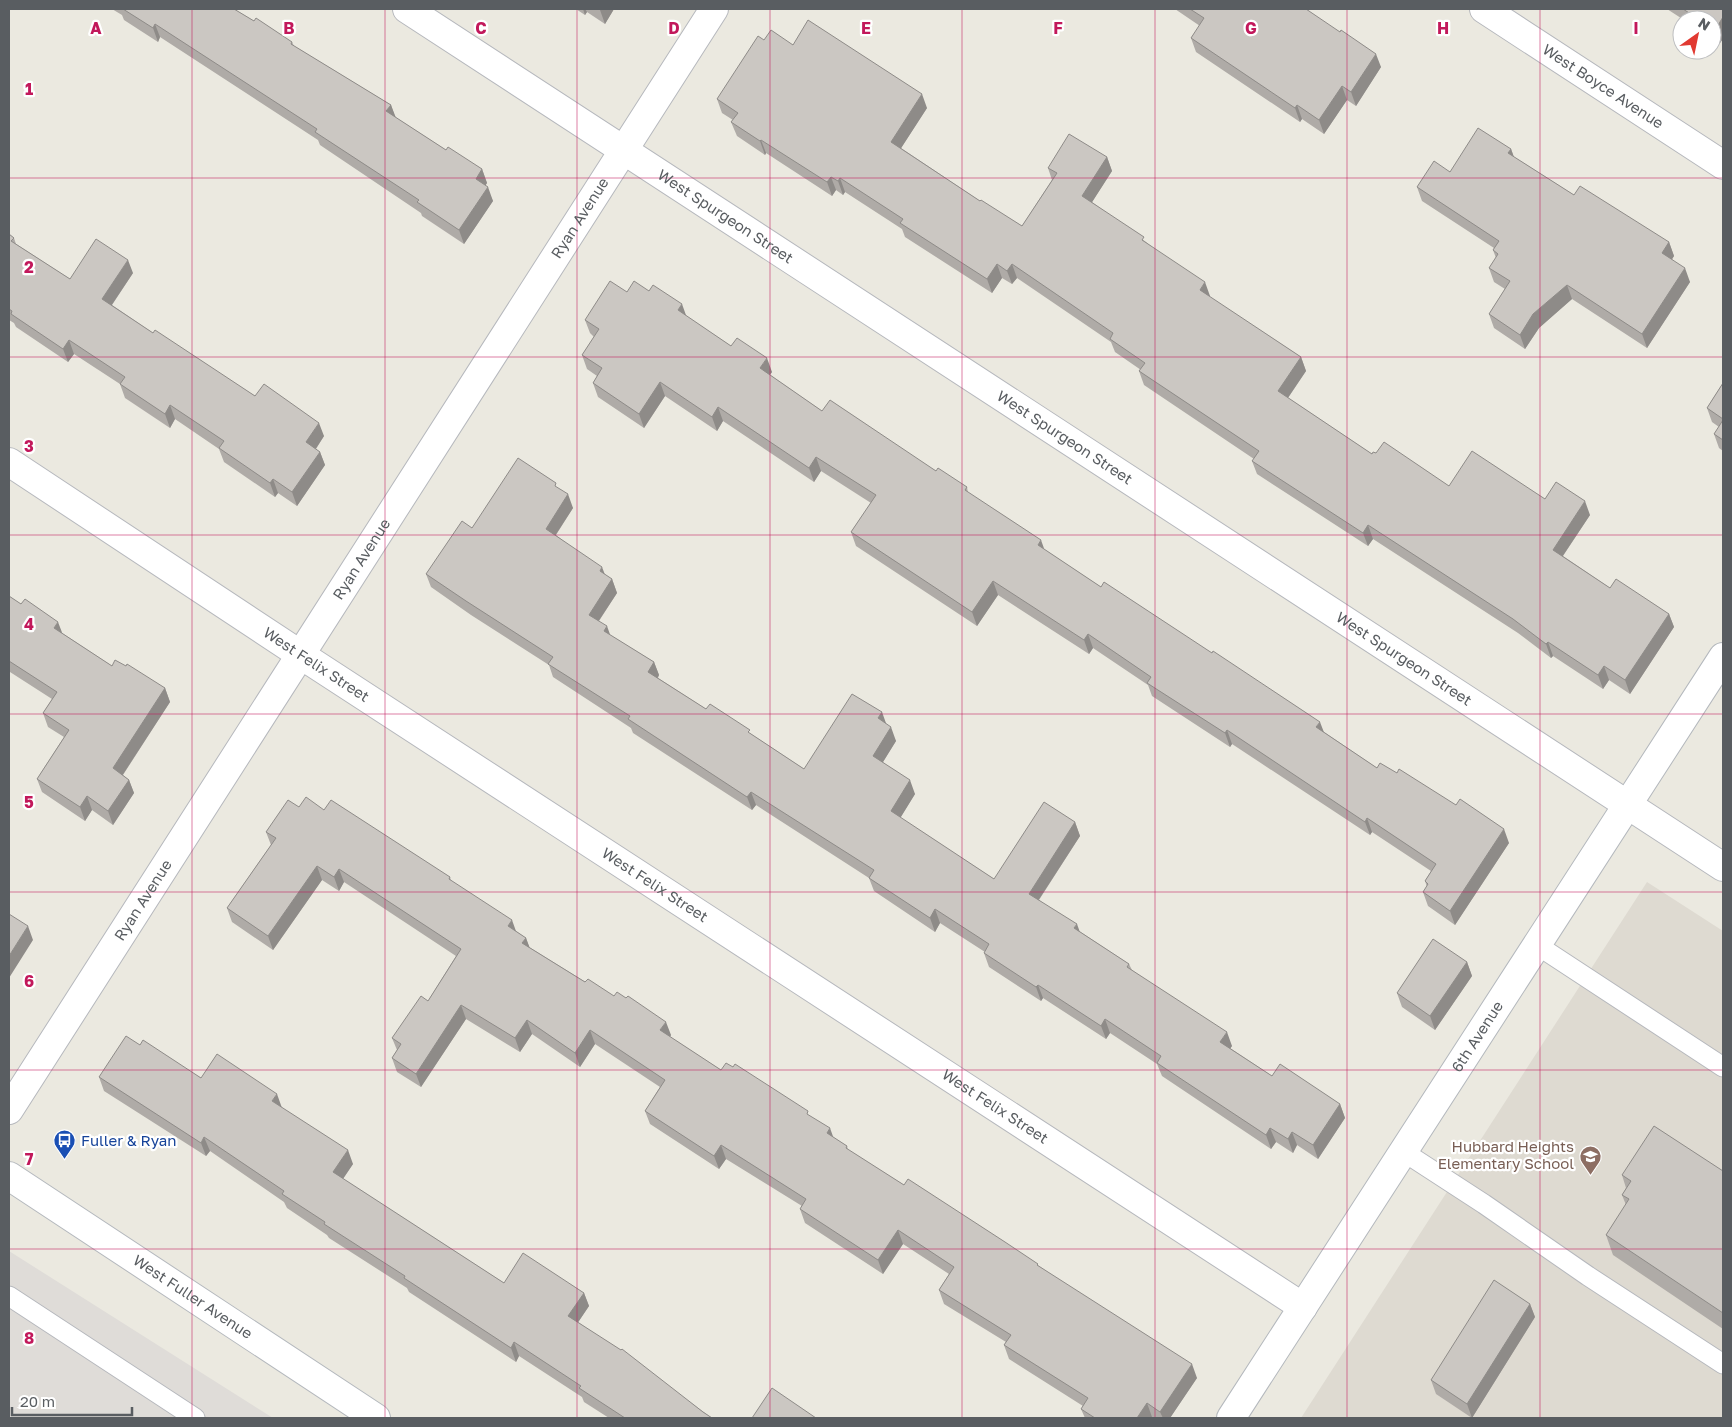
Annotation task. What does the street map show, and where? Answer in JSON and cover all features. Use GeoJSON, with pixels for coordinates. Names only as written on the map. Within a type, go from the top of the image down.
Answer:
{"type":"FeatureCollection","features":[{"type":"Feature","properties":{"kind":"street","name":"West Spurgeon Street"},"geometry":{"type":"LineString","coordinates":[[406,9],[1723,867]]}},
{"type":"Feature","properties":{"kind":"street","name":"Ryan Avenue"},"geometry":{"type":"LineString","coordinates":[[9,1110],[714,9]]}},
{"type":"Feature","properties":{"kind":"street","name":"West Boyce Avenue"},"geometry":{"type":"LineString","coordinates":[[1484,9],[1723,165]]}},
{"type":"Feature","properties":{"kind":"street","name":"West Felix Street"},"geometry":{"type":"LineString","coordinates":[[9,462],[301,655],[1303,1307]]}},
{"type":"Feature","properties":{"kind":"street","name":"6th Avenue"},"geometry":{"type":"LineString","coordinates":[[1231,1418],[1723,656]]}},
{"type":"Feature","properties":{"kind":"street","name":"West Fuller Avenue"},"geometry":{"type":"LineString","coordinates":[[9,1176],[376,1418]]}},
{"type":"Feature","properties":{"kind":"lane"},"geometry":{"type":"LineString","coordinates":[[1537,945],[1723,1067]]}},
{"type":"Feature","properties":{"kind":"lane"},"geometry":{"type":"LineString","coordinates":[[1404,1152],[1723,1364]]}},
{"type":"Feature","properties":{"kind":"lane"},"geometry":{"type":"LineString","coordinates":[[9,1296],[195,1418]]}},
{"type":"Feature","properties":{"kind":"shaded area","name":"Hubbard Heights Elementary School"},"geometry":{"type":"Polygon","coordinates":[[[1647,882],[1723,931],[1723,1418],[1301,1418],[1647,882]]]}},
{"type":"Feature","properties":{"kind":"shaded area"},"geometry":{"type":"Polygon","coordinates":[[[9,1251],[273,1418],[9,1418],[9,1251]]]}},
{"type":"Feature","properties":{"kind":"building"},"geometry":{"type":"Polygon","coordinates":[[[123,9],[234,9],[254,21],[256,18],[292,42],[291,44],[391,105],[386,111],[446,150],[448,147],[482,169],[476,179],[488,187],[459,230],[417,202],[419,200],[315,132],[317,129],[155,24],[153,28],[123,9]]]}},
{"type":"Feature","properties":{"kind":"building"},"geometry":{"type":"Polygon","coordinates":[[[1190,9],[1306,9],[1376,54],[1351,92],[1342,86],[1319,120],[1297,105],[1295,108],[1191,38],[1204,18],[1190,9]]]}},
{"type":"Feature","properties":{"kind":"building"},"geometry":{"type":"Polygon","coordinates":[[[1683,9],[1723,9],[1723,17],[1722,19],[1722,10],[1683,9]]]}},
{"type":"Feature","properties":{"kind":"building"},"geometry":{"type":"Polygon","coordinates":[[[808,20],[922,94],[891,142],[980,201],[1022,226],[1057,173],[1048,168],[1069,134],[1107,157],[1082,196],[1144,237],[1142,240],[1205,282],[1200,290],[1301,357],[1278,391],[1372,454],[1373,452],[1376,453],[1384,442],[1449,486],[1472,451],[1545,499],[1556,482],[1585,501],[1553,550],[1610,588],[1616,579],[1669,614],[1625,680],[1604,666],[1598,675],[1548,642],[1546,644],[1513,619],[1368,525],[1363,533],[1252,461],[1259,451],[1139,371],[1145,363],[1110,339],[1113,333],[1012,264],[1007,271],[997,264],[987,279],[900,223],[903,219],[840,178],[838,181],[831,177],[827,182],[731,122],[738,113],[717,99],[758,36],[764,40],[771,30],[793,45],[808,20]]]}},
{"type":"Feature","properties":{"kind":"building"},"geometry":{"type":"Polygon","coordinates":[[[1478,128],[1511,149],[1508,153],[1574,195],[1580,186],[1669,242],[1662,253],[1685,268],[1642,334],[1567,285],[1533,314],[1520,335],[1489,314],[1510,281],[1489,268],[1498,254],[1493,250],[1499,241],[1417,187],[1434,161],[1450,172],[1478,128]]]}},
{"type":"Feature","properties":{"kind":"building"},"geometry":{"type":"Polygon","coordinates":[[[9,234],[14,238],[11,241],[70,279],[96,239],[128,260],[102,299],[153,333],[155,330],[255,396],[264,384],[319,423],[306,442],[320,452],[292,492],[273,479],[270,483],[219,448],[224,441],[170,405],[165,414],[120,384],[125,377],[69,340],[63,349],[11,314],[12,311],[9,309],[9,234]]]}},
{"type":"Feature","properties":{"kind":"building"},"geometry":{"type":"Polygon","coordinates":[[[610,281],[627,292],[634,281],[649,291],[653,285],[682,304],[678,310],[731,346],[737,338],[767,358],[760,368],[822,411],[830,400],[936,471],[938,468],[967,487],[965,490],[1041,540],[1038,545],[1101,587],[1104,582],[1212,653],[1213,651],[1320,722],[1316,727],[1377,768],[1380,763],[1397,773],[1399,769],[1456,805],[1460,799],[1504,829],[1450,911],[1423,892],[1428,884],[1425,881],[1436,864],[1367,818],[1365,822],[1227,730],[1225,733],[1147,683],[1151,677],[1088,634],[1084,640],[993,581],[972,612],[851,532],[876,495],[816,457],[809,468],[718,407],[712,417],[660,382],[639,414],[593,383],[602,368],[582,355],[599,329],[585,320],[610,281]]]}},
{"type":"Feature","properties":{"kind":"building"},"geometry":{"type":"Polygon","coordinates":[[[1723,383],[1723,419],[1707,408],[1723,383]]]}},
{"type":"Feature","properties":{"kind":"building"},"geometry":{"type":"Polygon","coordinates":[[[1723,420],[1723,440],[1714,434],[1723,420]]]}},
{"type":"Feature","properties":{"kind":"building"},"geometry":{"type":"Polygon","coordinates":[[[518,458],[556,483],[555,486],[568,494],[546,529],[602,567],[600,571],[612,579],[589,615],[607,626],[604,631],[654,662],[648,672],[706,709],[710,704],[804,769],[852,694],[882,712],[878,718],[891,727],[873,756],[910,780],[891,811],[994,879],[1044,802],[1075,822],[1029,894],[1077,924],[1074,928],[1129,964],[1127,967],[1227,1032],[1220,1042],[1272,1076],[1280,1064],[1340,1104],[1313,1145],[1292,1132],[1288,1139],[1270,1128],[1266,1135],[1157,1063],[1161,1056],[1105,1019],[1101,1026],[1038,985],[1036,987],[984,953],[989,944],[935,909],[930,918],[869,878],[874,870],[751,792],[747,797],[628,719],[630,716],[548,664],[553,657],[426,574],[462,521],[472,528],[518,458]]]}},
{"type":"Feature","properties":{"kind":"building"},"geometry":{"type":"Polygon","coordinates":[[[9,596],[21,604],[25,599],[58,622],[54,628],[112,666],[115,660],[126,666],[127,664],[165,688],[113,768],[129,780],[108,811],[87,796],[80,807],[37,779],[69,730],[43,713],[57,692],[9,661],[9,596]]]}},
{"type":"Feature","properties":{"kind":"building"},"geometry":{"type":"Polygon","coordinates":[[[306,797],[324,810],[331,800],[450,877],[449,879],[512,920],[508,926],[526,938],[522,943],[585,982],[588,979],[614,996],[617,992],[626,998],[628,996],[666,1022],[660,1030],[721,1070],[726,1063],[733,1067],[735,1064],[808,1111],[807,1114],[830,1128],[827,1133],[847,1146],[846,1148],[904,1185],[908,1179],[1037,1265],[1192,1364],[1160,1412],[1147,1403],[1137,1418],[1095,1418],[1081,1409],[1088,1398],[1004,1345],[1011,1335],[939,1290],[954,1267],[898,1230],[878,1260],[800,1209],[806,1199],[721,1145],[714,1156],[645,1111],[665,1080],[590,1030],[575,1053],[527,1020],[515,1038],[461,1005],[416,1074],[392,1058],[401,1044],[392,1038],[421,996],[428,1001],[461,949],[339,869],[334,877],[317,866],[268,936],[227,908],[276,838],[266,832],[288,800],[299,807],[306,797]]]}},
{"type":"Feature","properties":{"kind":"building"},"geometry":{"type":"Polygon","coordinates":[[[9,914],[28,926],[9,956],[9,914]]]}},
{"type":"Feature","properties":{"kind":"building"},"geometry":{"type":"Polygon","coordinates":[[[1433,939],[1467,962],[1430,1016],[1397,993],[1433,939]]]}},
{"type":"Feature","properties":{"kind":"building"},"geometry":{"type":"Polygon","coordinates":[[[126,1036],[140,1045],[143,1040],[201,1078],[217,1054],[277,1094],[272,1101],[348,1150],[333,1172],[504,1283],[523,1253],[584,1293],[568,1316],[622,1349],[712,1418],[625,1418],[579,1388],[581,1386],[514,1342],[511,1348],[324,1224],[325,1222],[282,1194],[284,1191],[204,1137],[201,1143],[99,1077],[126,1036]]]}},
{"type":"Feature","properties":{"kind":"building"},"geometry":{"type":"Polygon","coordinates":[[[1654,1126],[1723,1171],[1723,1313],[1606,1235],[1629,1199],[1622,1195],[1631,1181],[1622,1175],[1654,1126]]]}},
{"type":"Feature","properties":{"kind":"building"},"geometry":{"type":"Polygon","coordinates":[[[1494,1280],[1530,1304],[1467,1404],[1431,1380],[1494,1280]]]}},
{"type":"Feature","properties":{"kind":"building"},"geometry":{"type":"Polygon","coordinates":[[[772,1388],[816,1418],[752,1418],[772,1388]]]}},
{"type":"Feature","properties":{"kind":"place","name":"Fuller & Ryan"},"geometry":{"type":"Point","coordinates":[65,1160]}},
{"type":"Feature","properties":{"kind":"place","name":"Hubbard Heights Elementary School"},"geometry":{"type":"Point","coordinates":[1590,1175]}}]}
